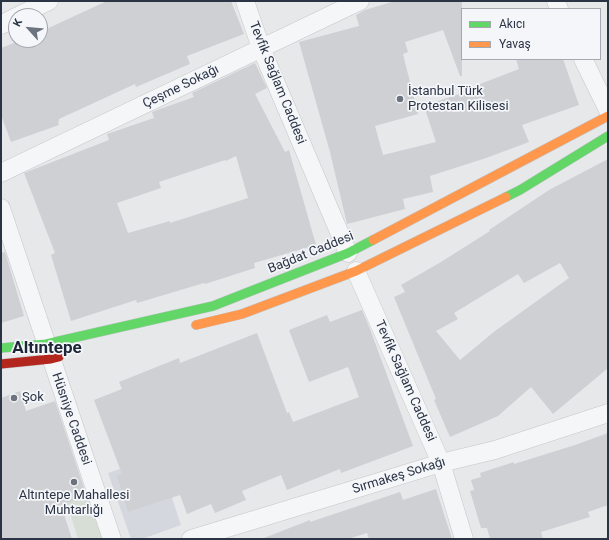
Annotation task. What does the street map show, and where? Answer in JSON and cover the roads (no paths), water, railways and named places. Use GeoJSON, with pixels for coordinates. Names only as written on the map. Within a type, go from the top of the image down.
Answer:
{"type":"FeatureCollection","features":[{"type":"Feature","properties":{"kind":"main road","name":"Bağdat Caddesi"},"geometry":{"type":"LineString","coordinates":[[1,364],[54,353],[213,306],[348,253],[608,116]]}},
{"type":"Feature","properties":{"kind":"main road"},"geometry":{"type":"LineString","coordinates":[[188,326],[242,314],[356,271],[520,190],[608,136]]}},
{"type":"Feature","properties":{"kind":"main road","name":"Bağdat Caddesi"},"geometry":{"type":"LineString","coordinates":[[1,348],[54,353]]}},
{"type":"Feature","properties":{"kind":"street"},"geometry":{"type":"LineString","coordinates":[[35,8],[49,1]]}},
{"type":"Feature","properties":{"kind":"street","name":"Tevfik Sağlam Caddesi"},"geometry":{"type":"LineString","coordinates":[[245,1],[261,48],[348,253]]}},
{"type":"Feature","properties":{"kind":"street","name":"Çeşme Sokağı"},"geometry":{"type":"LineString","coordinates":[[1,173],[360,1]]}},
{"type":"Feature","properties":{"kind":"street"},"geometry":{"type":"LineString","coordinates":[[584,60],[608,110]]}},
{"type":"Feature","properties":{"kind":"street","name":"Hüsniye Caddesi"},"geometry":{"type":"LineString","coordinates":[[1,208],[54,353],[112,539]]}},
{"type":"Feature","properties":{"kind":"street","name":"Tevfik Sağlam Caddesi"},"geometry":{"type":"LineString","coordinates":[[356,271],[441,463],[464,539]]}},
{"type":"Feature","properties":{"kind":"street","name":"Sırmakeş Sokağı"},"geometry":{"type":"LineString","coordinates":[[191,539],[441,463],[495,450],[608,413]]}},
{"type":"Feature","properties":{"kind":"place","name":"İstanbul Türk Protestan Kilisesi"},"geometry":{"type":"Point","coordinates":[400,99]}},
{"type":"Feature","properties":{"kind":"place","name":"Şok"},"geometry":{"type":"Point","coordinates":[14,398]}},
{"type":"Feature","properties":{"kind":"place","name":"Altıntepe Mahallesi Muhtarlığı"},"geometry":{"type":"Point","coordinates":[74,482]}},
{"type":"Feature","properties":{"kind":"district","name":"Altıntepe"},"geometry":{"type":"Point","coordinates":[47,349]}}]}
